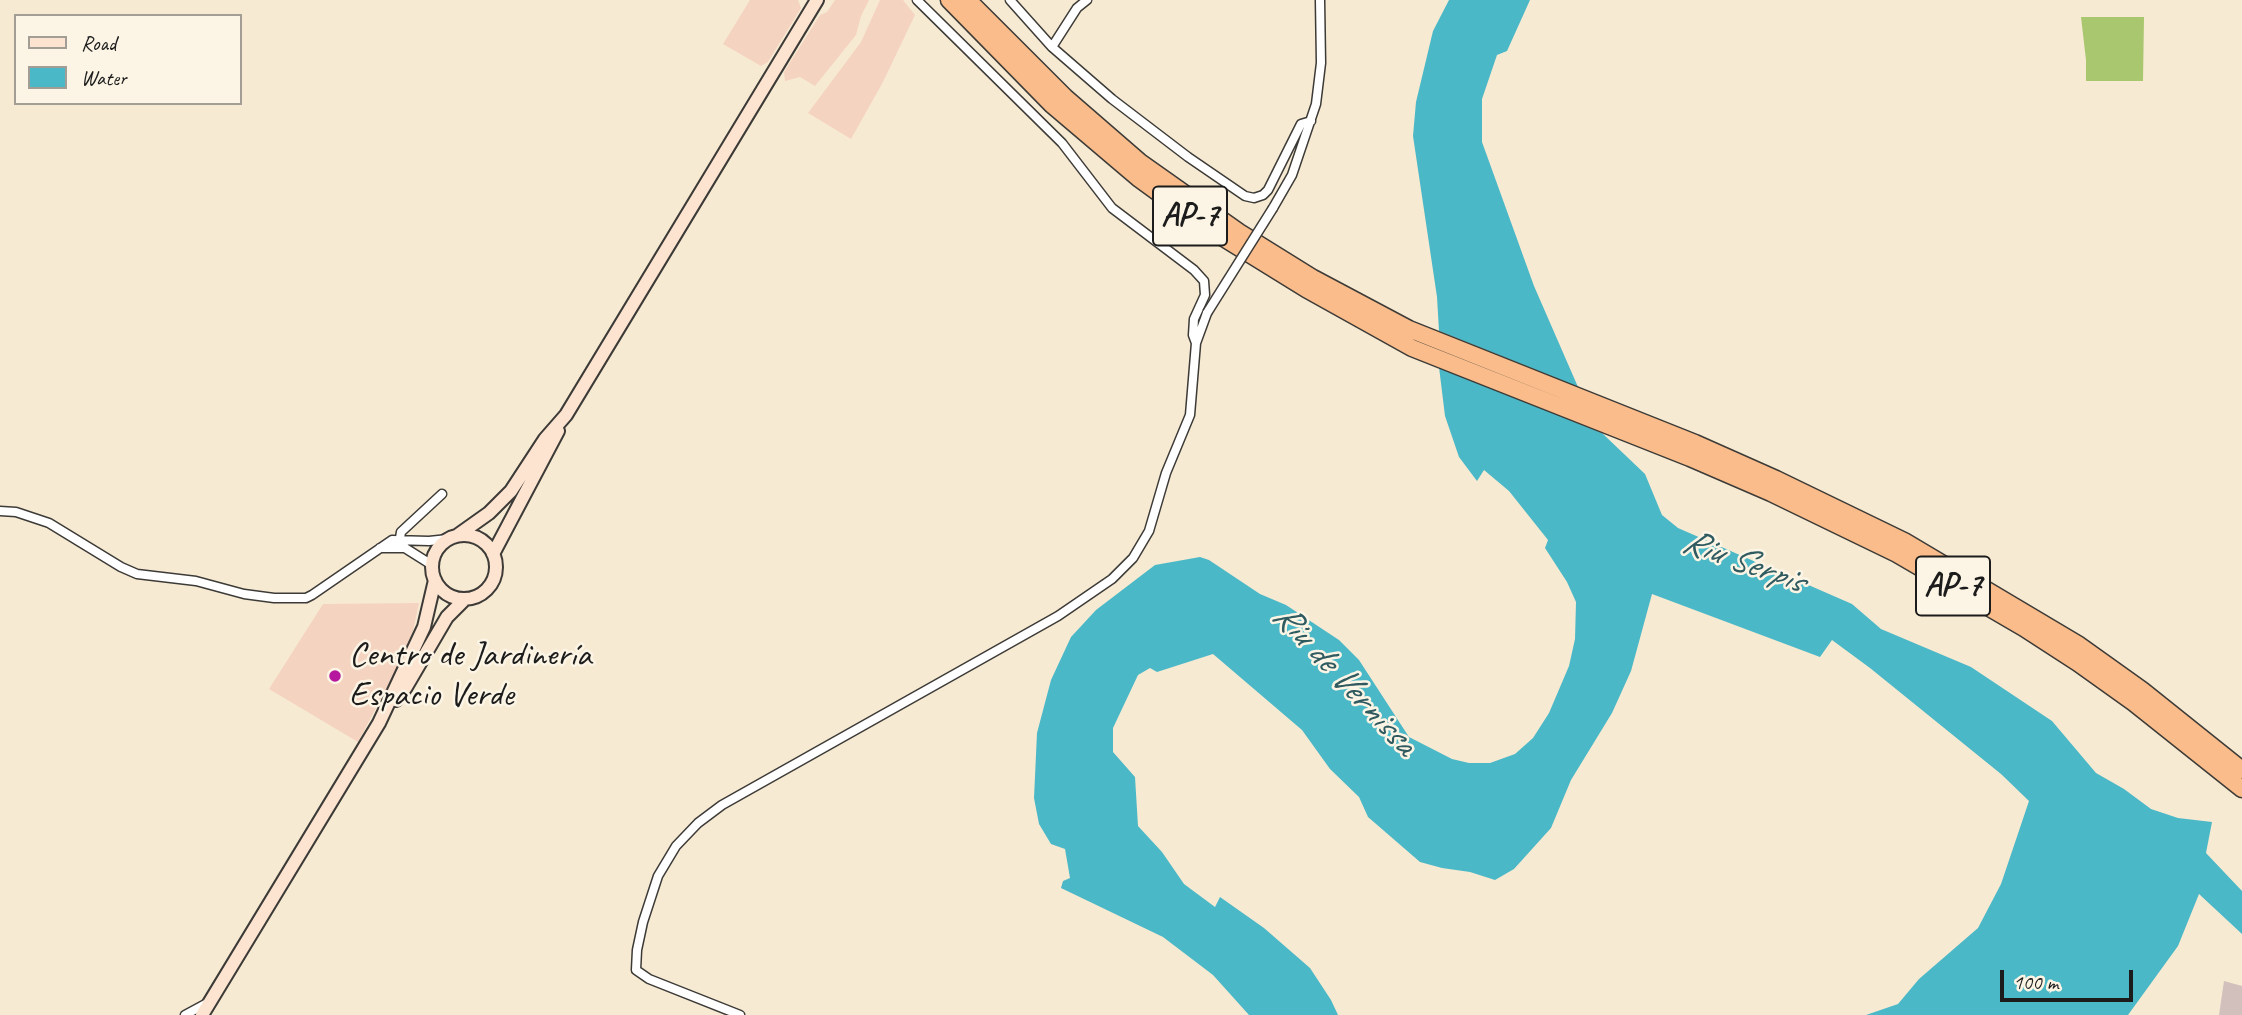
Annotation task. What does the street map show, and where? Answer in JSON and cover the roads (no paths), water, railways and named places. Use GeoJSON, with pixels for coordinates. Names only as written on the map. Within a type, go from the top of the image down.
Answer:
{"type":"FeatureCollection","features":[{"type":"Feature","properties":{"kind":"highway","name":"AP-7"},"geometry":{"type":"LineString","coordinates":[[949,0],[1052,105],[1099,147],[1183,211],[1306,289],[1412,348],[1475,365],[1635,428],[1776,478],[1904,541],[2079,645],[2142,690],[2242,770]]}},
{"type":"Feature","properties":{"kind":"highway","name":"AP-7"},"geometry":{"type":"LineString","coordinates":[[968,0],[1092,122],[1191,200],[1313,278],[1475,365]]}},
{"type":"Feature","properties":{"kind":"highway","name":"AP-7"},"geometry":{"type":"LineString","coordinates":[[1635,428],[1896,554],[1993,609],[2078,663],[2134,703],[2242,789]]}},
{"type":"Feature","properties":{"kind":"main road"},"geometry":{"type":"LineString","coordinates":[[493,554],[566,415],[817,0]]}},
{"type":"Feature","properties":{"kind":"main road"},"geometry":{"type":"LineString","coordinates":[[202,1015],[236,963],[379,723],[424,627],[435,580],[432,565],[434,555],[453,537],[489,513],[511,491],[545,439],[566,415]]}},
{"type":"Feature","properties":{"kind":"main road"},"geometry":{"type":"LineString","coordinates":[[435,580],[447,594],[465,599],[475,597],[491,584],[496,564],[487,545],[469,535],[453,537]]}},
{"type":"Feature","properties":{"kind":"main road"},"geometry":{"type":"LineString","coordinates":[[379,723],[407,687],[447,617],[465,599]]}},
{"type":"Feature","properties":{"kind":"street"},"geometry":{"type":"LineString","coordinates":[[918,0],[1062,143],[1112,208],[1200,276],[1206,289],[1194,319],[1196,344]]}},
{"type":"Feature","properties":{"kind":"street"},"geometry":{"type":"LineString","coordinates":[[1010,0],[1052,47],[1144,124],[1188,158],[1245,196],[1254,198],[1264,195],[1301,124],[1311,121]]}},
{"type":"Feature","properties":{"kind":"street"},"geometry":{"type":"LineString","coordinates":[[1052,47],[1077,8],[1087,0]]}},
{"type":"Feature","properties":{"kind":"street"},"geometry":{"type":"LineString","coordinates":[[740,1015],[649,979],[636,970],[643,922],[658,876],[676,846],[698,823],[731,799],[802,758],[841,740],[1058,616],[1112,579],[1133,558],[1149,531],[1166,473],[1188,423],[1196,344],[1207,313],[1292,175],[1311,121],[1321,63],[1320,0]]}},
{"type":"Feature","properties":{"kind":"street"},"geometry":{"type":"LineString","coordinates":[[432,565],[405,548],[400,538],[401,532],[442,494]]}},
{"type":"Feature","properties":{"kind":"street"},"geometry":{"type":"LineString","coordinates":[[0,511],[27,514],[49,523],[129,571],[146,576],[196,581],[258,597],[306,598],[392,540],[400,538],[429,541],[453,537]]}},
{"type":"Feature","properties":{"kind":"street"},"geometry":{"type":"LineString","coordinates":[[411,524],[411,533],[415,539]]}},
{"type":"Feature","properties":{"kind":"street"},"geometry":{"type":"LineString","coordinates":[[380,548],[405,548]]}},
{"type":"Feature","properties":{"kind":"street"},"geometry":{"type":"LineString","coordinates":[[185,1015],[211,1001]]}},
{"type":"Feature","properties":{"kind":"water"},"geometry":{"type":"Polygon","coordinates":[[[1449,0],[1530,0],[1507,51],[1497,55],[1482,99],[1482,142],[1534,286],[1578,387],[1439,331],[1437,297],[1413,136],[1416,102],[1433,31],[1449,0]]]}},
{"type":"Feature","properties":{"kind":"water"},"geometry":{"type":"Polygon","coordinates":[[[1439,367],[1602,433],[1645,474],[1662,515],[1678,528],[1852,604],[1881,629],[1971,667],[2052,721],[2096,773],[2151,809],[2178,818],[2212,822],[2206,853],[2242,891],[2242,934],[2199,894],[2178,946],[2128,1015],[1866,1015],[1898,1004],[1919,979],[1978,928],[2001,884],[2029,801],[2001,774],[1832,640],[1820,657],[1652,594],[1631,671],[1612,713],[1571,780],[1551,828],[1514,869],[1495,880],[1420,862],[1368,817],[1359,797],[1330,769],[1302,730],[1213,654],[1157,672],[1150,668],[1138,675],[1113,728],[1113,752],[1135,777],[1138,826],[1162,852],[1184,884],[1215,907],[1220,897],[1264,928],[1310,968],[1338,1015],[1249,1015],[1213,975],[1163,937],[1061,888],[1063,881],[1070,878],[1065,849],[1051,844],[1039,824],[1034,798],[1037,733],[1051,680],[1071,637],[1096,610],[1155,565],[1200,557],[1209,560],[1260,594],[1286,605],[1339,640],[1359,660],[1409,737],[1452,759],[1469,763],[1490,763],[1515,754],[1533,738],[1549,713],[1569,666],[1575,639],[1576,602],[1567,582],[1545,548],[1548,540],[1509,491],[1484,470],[1477,481],[1459,457],[1445,416],[1439,367]]]}},
{"type":"Feature","properties":{"kind":"place","name":"Centro de Jardinería Espacio Verde"},"geometry":{"type":"Point","coordinates":[335,676]}},
{"type":"Feature","properties":{"kind":"water label","name":"Riu Serpis"},"geometry":{"type":"Point","coordinates":[1743,562]}},
{"type":"Feature","properties":{"kind":"water label","name":"Riu de Vernissa"},"geometry":{"type":"Point","coordinates":[1344,680]}}]}
